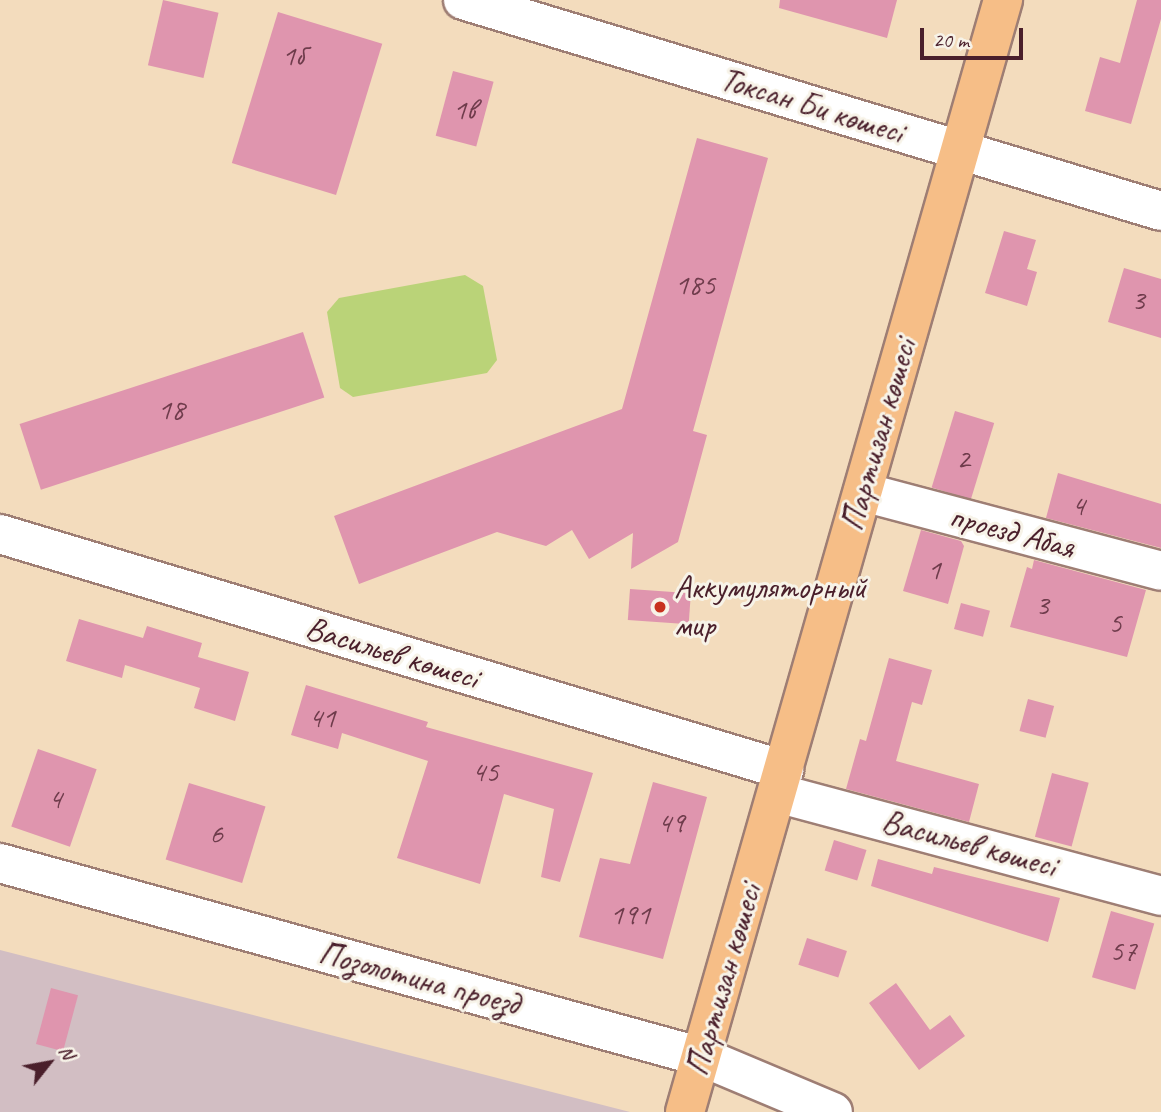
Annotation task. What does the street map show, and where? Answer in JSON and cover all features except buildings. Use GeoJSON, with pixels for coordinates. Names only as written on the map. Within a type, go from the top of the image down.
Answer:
{"type":"FeatureCollection","features":[{"type":"Feature","properties":{"kind":"main road","name":"Партизан көшесі"},"geometry":{"type":"LineString","coordinates":[[685,1112],[1003,0]]}},
{"type":"Feature","properties":{"kind":"street","name":"Токсан Би көшесі"},"geometry":{"type":"LineString","coordinates":[[463,0],[1161,211]]}},
{"type":"Feature","properties":{"kind":"street","name":"проезд Абая"},"geometry":{"type":"LineString","coordinates":[[863,492],[1161,571]]}},
{"type":"Feature","properties":{"kind":"street","name":"Васильев көшесі"},"geometry":{"type":"LineString","coordinates":[[0,534],[781,781],[1161,896]]}},
{"type":"Feature","properties":{"kind":"street","name":"Позолотина проезд"},"geometry":{"type":"LineString","coordinates":[[0,863],[702,1057],[833,1112]]}},
{"type":"Feature","properties":{"kind":"shaded area"},"geometry":{"type":"Polygon","coordinates":[[[0,950],[630,1112],[0,1112],[0,950]]]}},
{"type":"Feature","properties":{"kind":"green space"},"geometry":{"type":"Polygon","coordinates":[[[465,275],[483,286],[497,360],[487,373],[353,397],[340,388],[327,312],[339,298],[465,275]]]}},
{"type":"Feature","properties":{"kind":"place","name":"Аккумуляторный мир"},"geometry":{"type":"Point","coordinates":[660,607]}}]}
